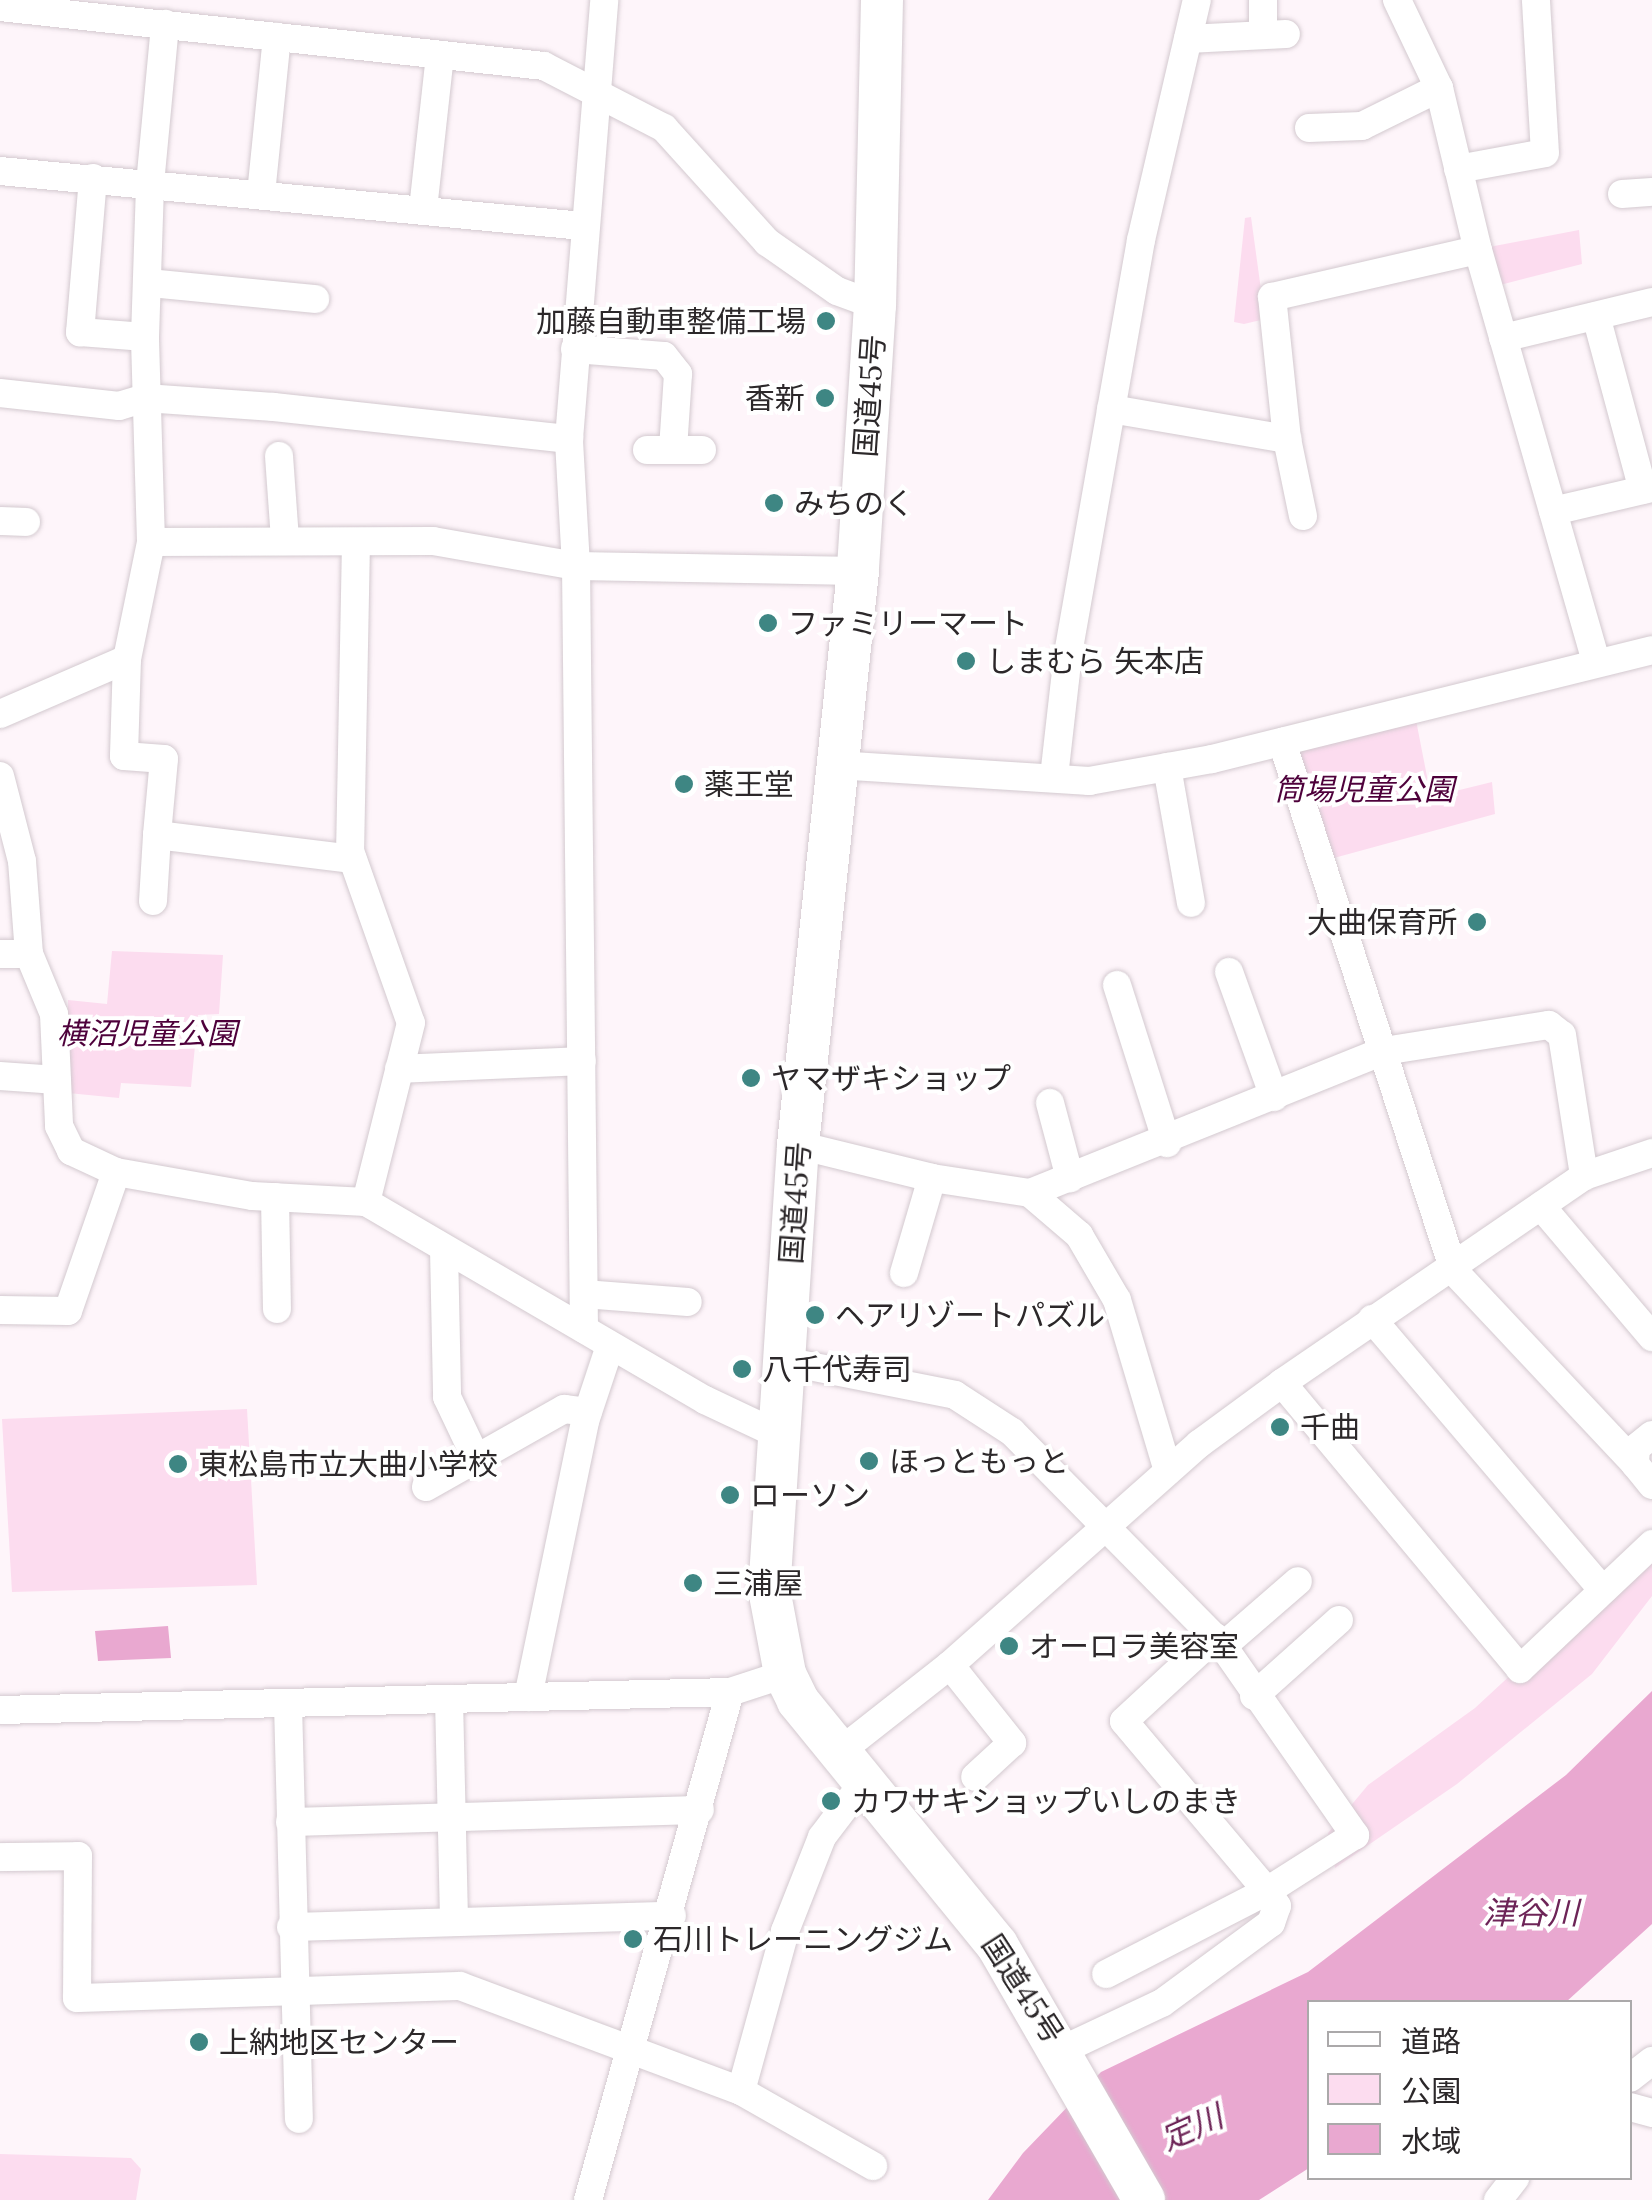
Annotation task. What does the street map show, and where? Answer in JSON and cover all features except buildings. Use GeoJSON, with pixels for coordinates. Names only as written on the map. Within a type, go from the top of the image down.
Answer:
{"type":"FeatureCollection","features":[{"type":"Feature","properties":{"kind":"highway","name":"国道45号"},"geometry":{"type":"LineString","coordinates":[[882,0],[875,305],[858,570],[798,1144],[769,1588],[784,1674],[850,1768],[997,1945],[1068,2060],[1144,2200]]}},
{"type":"Feature","properties":{"kind":"street"},"geometry":{"type":"LineString","coordinates":[[584,1328],[576,566],[569,439],[604,0]]}},
{"type":"Feature","properties":{"kind":"street"},"geometry":{"type":"LineString","coordinates":[[1054,777],[1068,654],[1141,240],[1197,0]]}},
{"type":"Feature","properties":{"kind":"street"},"geometry":{"type":"LineString","coordinates":[[1188,39],[1275,34],[1263,0]]}},
{"type":"Feature","properties":{"kind":"street"},"geometry":{"type":"LineString","coordinates":[[1398,0],[1439,88],[1478,250],[1596,662]]}},
{"type":"Feature","properties":{"kind":"street"},"geometry":{"type":"LineString","coordinates":[[1458,168],[1545,153],[1536,0]]}},
{"type":"Feature","properties":{"kind":"street"},"geometry":{"type":"LineString","coordinates":[[0,6],[440,55],[498,56],[594,88],[664,128],[767,242],[837,291],[875,305]]}},
{"type":"Feature","properties":{"kind":"street"},"geometry":{"type":"LineString","coordinates":[[153,901],[164,759],[124,756],[127,659],[151,542],[145,337],[150,184],[165,24]]}},
{"type":"Feature","properties":{"kind":"street"},"geometry":{"type":"LineString","coordinates":[[261,194],[277,37]]}},
{"type":"Feature","properties":{"kind":"street"},"geometry":{"type":"LineString","coordinates":[[423,209],[440,55]]}},
{"type":"Feature","properties":{"kind":"street"},"geometry":{"type":"LineString","coordinates":[[1309,128],[1362,126],[1439,88]]}},
{"type":"Feature","properties":{"kind":"street"},"geometry":{"type":"LineString","coordinates":[[0,171],[583,226]]}},
{"type":"Feature","properties":{"kind":"street"},"geometry":{"type":"LineString","coordinates":[[93,178],[80,332],[145,337]]}},
{"type":"Feature","properties":{"kind":"street"},"geometry":{"type":"LineString","coordinates":[[1622,194],[1652,192]]}},
{"type":"Feature","properties":{"kind":"street"},"geometry":{"type":"LineString","coordinates":[[1302,516],[1286,438],[1272,297],[1478,250]]}},
{"type":"Feature","properties":{"kind":"street"},"geometry":{"type":"LineString","coordinates":[[149,283],[315,299]]}},
{"type":"Feature","properties":{"kind":"street"},"geometry":{"type":"LineString","coordinates":[[1503,338],[1652,302]]}},
{"type":"Feature","properties":{"kind":"street"},"geometry":{"type":"LineString","coordinates":[[1552,510],[1647,489],[1596,316]]}},
{"type":"Feature","properties":{"kind":"street"},"geometry":{"type":"LineString","coordinates":[[575,349],[664,356],[678,374],[660,450],[702,450]]}},
{"type":"Feature","properties":{"kind":"street"},"geometry":{"type":"LineString","coordinates":[[0,393],[119,406],[144,398],[569,439]]}},
{"type":"Feature","properties":{"kind":"street"},"geometry":{"type":"LineString","coordinates":[[1111,409],[1286,438]]}},
{"type":"Feature","properties":{"kind":"street"},"geometry":{"type":"LineString","coordinates":[[279,456],[285,540]]}},
{"type":"Feature","properties":{"kind":"street"},"geometry":{"type":"LineString","coordinates":[[151,542],[473,544],[576,566],[858,570]]}},
{"type":"Feature","properties":{"kind":"street"},"geometry":{"type":"LineString","coordinates":[[356,542],[353,859],[410,1022],[366,1202]]}},
{"type":"Feature","properties":{"kind":"street"},"geometry":{"type":"LineString","coordinates":[[836,765],[1090,781],[1282,742],[1652,650]]}},
{"type":"Feature","properties":{"kind":"street"},"geometry":{"type":"LineString","coordinates":[[0,714],[127,659]]}},
{"type":"Feature","properties":{"kind":"street"},"geometry":{"type":"LineString","coordinates":[[1282,742],[1454,1271],[1644,1474]]}},
{"type":"Feature","properties":{"kind":"street"},"geometry":{"type":"LineString","coordinates":[[1167,767],[1191,903]]}},
{"type":"Feature","properties":{"kind":"street"},"geometry":{"type":"LineString","coordinates":[[0,776],[22,860],[29,954],[54,1014],[59,1126],[71,1151],[116,1172],[275,1197],[366,1202],[610,1346],[777,1434]]}},
{"type":"Feature","properties":{"kind":"street"},"geometry":{"type":"LineString","coordinates":[[158,835],[353,859]]}},
{"type":"Feature","properties":{"kind":"street"},"geometry":{"type":"LineString","coordinates":[[0,954],[29,954]]}},
{"type":"Feature","properties":{"kind":"street"},"geometry":{"type":"LineString","coordinates":[[1229,972],[1274,1097]]}},
{"type":"Feature","properties":{"kind":"street"},"geometry":{"type":"LineString","coordinates":[[1118,985],[1167,1142]]}},
{"type":"Feature","properties":{"kind":"street"},"geometry":{"type":"LineString","coordinates":[[798,1144],[932,1178],[1030,1193],[1167,1142],[1384,1051],[1549,1025],[1562,1035],[1584,1176]]}},
{"type":"Feature","properties":{"kind":"street"},"geometry":{"type":"LineString","coordinates":[[399,1068],[582,1061]]}},
{"type":"Feature","properties":{"kind":"street"},"geometry":{"type":"LineString","coordinates":[[0,1076],[57,1080]]}},
{"type":"Feature","properties":{"kind":"street"},"geometry":{"type":"LineString","coordinates":[[1050,1103],[1070,1178]]}},
{"type":"Feature","properties":{"kind":"street"},"geometry":{"type":"LineString","coordinates":[[741,2091],[786,1931],[850,1768],[950,1665],[1168,1472],[1282,1383],[1372,1319],[1454,1271],[1584,1176],[1647,1162]]}},
{"type":"Feature","properties":{"kind":"street"},"geometry":{"type":"LineString","coordinates":[[0,1310],[68,1311],[116,1172]]}},
{"type":"Feature","properties":{"kind":"street"},"geometry":{"type":"LineString","coordinates":[[904,1273],[932,1178]]}},
{"type":"Feature","properties":{"kind":"street"},"geometry":{"type":"LineString","coordinates":[[1030,1193],[1079,1234],[1117,1300],[1168,1472]]}},
{"type":"Feature","properties":{"kind":"street"},"geometry":{"type":"LineString","coordinates":[[275,1197],[277,1310]]}},
{"type":"Feature","properties":{"kind":"street"},"geometry":{"type":"LineString","coordinates":[[1541,1206],[1652,1337]]}},
{"type":"Feature","properties":{"kind":"street"},"geometry":{"type":"LineString","coordinates":[[444,1249],[447,1396],[475,1456]]}},
{"type":"Feature","properties":{"kind":"street"},"geometry":{"type":"LineString","coordinates":[[584,1294],[688,1302]]}},
{"type":"Feature","properties":{"kind":"street"},"geometry":{"type":"LineString","coordinates":[[1372,1319],[1604,1590]]}},
{"type":"Feature","properties":{"kind":"street"},"geometry":{"type":"LineString","coordinates":[[528,1697],[588,1412],[610,1346]]}},
{"type":"Feature","properties":{"kind":"street"},"geometry":{"type":"LineString","coordinates":[[784,1361],[954,1395],[1012,1432],[1102,1530],[1219,1642],[1355,1834],[1266,1891],[1106,1974]]}},
{"type":"Feature","properties":{"kind":"street"},"geometry":{"type":"LineString","coordinates":[[1282,1383],[1520,1669],[1652,1544]]}},
{"type":"Feature","properties":{"kind":"street"},"geometry":{"type":"LineString","coordinates":[[426,1487],[564,1409],[588,1412]]}},
{"type":"Feature","properties":{"kind":"street"},"geometry":{"type":"LineString","coordinates":[[1644,1474],[1636,1448],[1652,1435]]}},
{"type":"Feature","properties":{"kind":"street"},"geometry":{"type":"LineString","coordinates":[[1068,2060],[1162,2003],[1272,1923],[1277,1906],[1124,1720],[1298,1582]]}},
{"type":"Feature","properties":{"kind":"street"},"geometry":{"type":"LineString","coordinates":[[1254,1696],[1339,1620]]}},
{"type":"Feature","properties":{"kind":"street"},"geometry":{"type":"LineString","coordinates":[[950,1665],[1012,1743],[975,1778]]}},
{"type":"Feature","properties":{"kind":"street"},"geometry":{"type":"LineString","coordinates":[[0,1710],[730,1692],[784,1674]]}},
{"type":"Feature","properties":{"kind":"street"},"geometry":{"type":"LineString","coordinates":[[589,2200],[672,1916],[730,1692]]}},
{"type":"Feature","properties":{"kind":"street"},"geometry":{"type":"LineString","coordinates":[[449,1699],[454,1920]]}},
{"type":"Feature","properties":{"kind":"street"},"geometry":{"type":"LineString","coordinates":[[288,1704],[292,1988],[299,2119]]}},
{"type":"Feature","properties":{"kind":"street"},"geometry":{"type":"LineString","coordinates":[[290,1822],[700,1810]]}},
{"type":"Feature","properties":{"kind":"street"},"geometry":{"type":"LineString","coordinates":[[0,1856],[78,1856],[77,1998],[292,1988],[460,1986],[634,2046],[741,2091],[873,2166]]}},
{"type":"Feature","properties":{"kind":"street"},"geometry":{"type":"LineString","coordinates":[[291,1928],[672,1916]]}},
{"type":"Feature","properties":{"kind":"street"},"geometry":{"type":"LineString","coordinates":[[1632,2076],[1652,2061]]}},
{"type":"Feature","properties":{"kind":"street"},"geometry":{"type":"LineString","coordinates":[[1498,2200],[1513,2180]]}},
{"type":"Feature","properties":{"kind":"green space"},"geometry":{"type":"Polygon","coordinates":[[[1251,217],[1265,319],[1244,324],[1234,322],[1245,218],[1251,217]]]}},
{"type":"Feature","properties":{"kind":"green space"},"geometry":{"type":"Polygon","coordinates":[[[1579,230],[1582,264],[1500,285],[1489,247],[1579,230]]]}},
{"type":"Feature","properties":{"kind":"green space","name":"筒場児童公園"},"geometry":{"type":"Polygon","coordinates":[[[1415,715],[1431,797],[1492,782],[1495,814],[1323,861],[1293,747],[1415,715]]]}},
{"type":"Feature","properties":{"kind":"green space","name":"横沼児童公園"},"geometry":{"type":"Polygon","coordinates":[[[112,951],[223,955],[219,1014],[198,1015],[191,1087],[121,1083],[119,1098],[68,1093],[68,1000],[107,1004],[112,951]]]}},
{"type":"Feature","properties":{"kind":"green space"},"geometry":{"type":"Polygon","coordinates":[[[247,1409],[257,1585],[12,1592],[2,1419],[247,1409]]]}},
{"type":"Feature","properties":{"kind":"green space"},"geometry":{"type":"Polygon","coordinates":[[[1652,1544],[1652,1596],[1592,1674],[1457,1784],[1335,1868],[1328,1833],[1368,1785],[1475,1708],[1652,1544]]]}},
{"type":"Feature","properties":{"kind":"green space"},"geometry":{"type":"Polygon","coordinates":[[[0,2154],[131,2158],[141,2169],[136,2200],[0,2200],[0,2154]]]}},
{"type":"Feature","properties":{"kind":"water"},"geometry":{"type":"Polygon","coordinates":[[[168,1626],[171,1658],[98,1661],[95,1631],[168,1626]]]}},
{"type":"Feature","properties":{"kind":"water","name":"津谷川"},"geometry":{"type":"Polygon","coordinates":[[[1652,1691],[1652,1924],[1568,2000],[1307,2000],[1307,2169],[1259,2200],[988,2200],[1023,2153],[1101,2072],[1308,1972],[1566,1775],[1652,1691]]]}},
{"type":"Feature","properties":{"kind":"place","name":"加藤自動車整備工場"},"geometry":{"type":"Point","coordinates":[826,321]}},
{"type":"Feature","properties":{"kind":"place","name":"香新"},"geometry":{"type":"Point","coordinates":[825,398]}},
{"type":"Feature","properties":{"kind":"place","name":"みちのく"},"geometry":{"type":"Point","coordinates":[774,503]}},
{"type":"Feature","properties":{"kind":"place","name":"ファミリーマート"},"geometry":{"type":"Point","coordinates":[768,623]}},
{"type":"Feature","properties":{"kind":"place","name":"しまむら 矢本店"},"geometry":{"type":"Point","coordinates":[966,661]}},
{"type":"Feature","properties":{"kind":"place","name":"薬王堂"},"geometry":{"type":"Point","coordinates":[684,784]}},
{"type":"Feature","properties":{"kind":"place","name":"大曲保育所"},"geometry":{"type":"Point","coordinates":[1477,922]}},
{"type":"Feature","properties":{"kind":"place","name":"ヤマザキショップ"},"geometry":{"type":"Point","coordinates":[751,1078]}},
{"type":"Feature","properties":{"kind":"place","name":"ヘアリゾートパズル"},"geometry":{"type":"Point","coordinates":[815,1315]}},
{"type":"Feature","properties":{"kind":"place","name":"八千代寿司"},"geometry":{"type":"Point","coordinates":[742,1369]}},
{"type":"Feature","properties":{"kind":"place","name":"千曲"},"geometry":{"type":"Point","coordinates":[1280,1427]}},
{"type":"Feature","properties":{"kind":"place","name":"ほっともっと"},"geometry":{"type":"Point","coordinates":[869,1461]}},
{"type":"Feature","properties":{"kind":"place","name":"東松島市立大曲小学校"},"geometry":{"type":"Point","coordinates":[178,1464]}},
{"type":"Feature","properties":{"kind":"place","name":"ローソン"},"geometry":{"type":"Point","coordinates":[730,1495]}},
{"type":"Feature","properties":{"kind":"place","name":"三浦屋"},"geometry":{"type":"Point","coordinates":[693,1583]}},
{"type":"Feature","properties":{"kind":"place","name":"オーロラ美容室"},"geometry":{"type":"Point","coordinates":[1009,1646]}},
{"type":"Feature","properties":{"kind":"place","name":"カワサキショップいしのまき"},"geometry":{"type":"Point","coordinates":[831,1801]}},
{"type":"Feature","properties":{"kind":"place","name":"石川トレーニングジム"},"geometry":{"type":"Point","coordinates":[633,1939]}},
{"type":"Feature","properties":{"kind":"place","name":"上納地区センター"},"geometry":{"type":"Point","coordinates":[199,2042]}},
{"type":"Feature","properties":{"kind":"water label","name":"定川"},"geometry":{"type":"Point","coordinates":[1192,2128]}}]}
